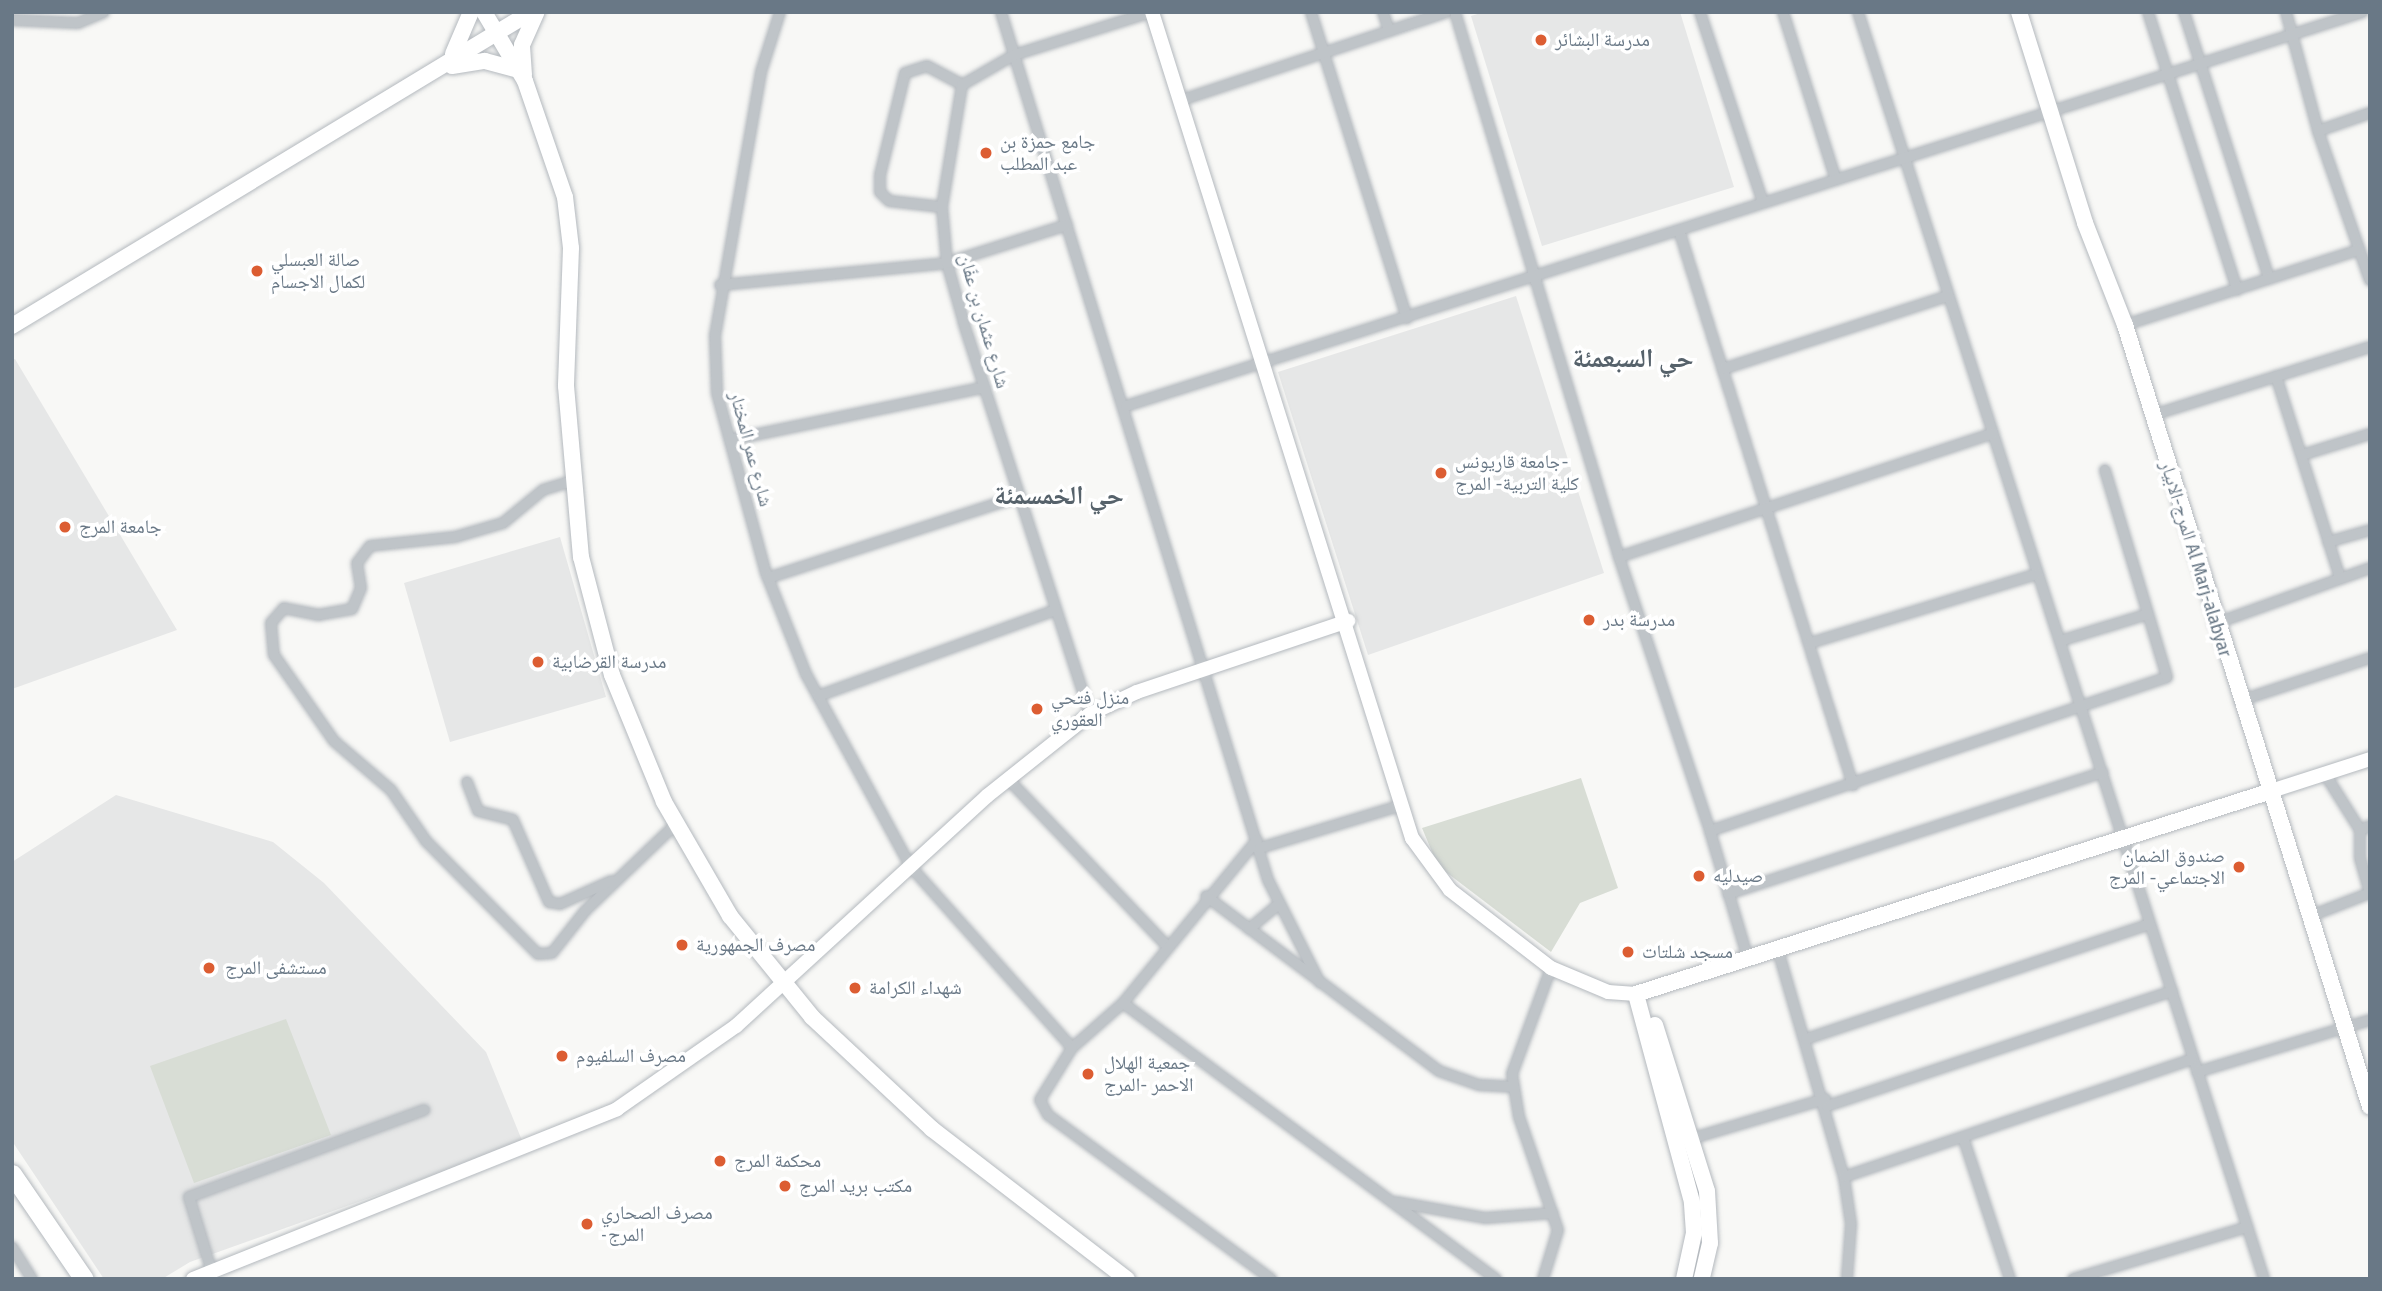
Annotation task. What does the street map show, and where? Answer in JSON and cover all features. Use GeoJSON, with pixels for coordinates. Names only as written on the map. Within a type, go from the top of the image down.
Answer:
{"type":"FeatureCollection","features":[{"type":"Feature","properties":{"kind":"highway"},"geometry":{"type":"LineString","coordinates":[[12,1174],[84,1279]]}},
{"type":"Feature","properties":{"kind":"main road"},"geometry":{"type":"LineString","coordinates":[[438,68],[462,45],[471,12]]}},
{"type":"Feature","properties":{"kind":"main road"},"geometry":{"type":"LineString","coordinates":[[484,12],[522,76],[570,226],[566,386],[572,481],[603,644],[644,758],[676,824],[730,916],[783,986],[908,1110],[1126,1279]]}},
{"type":"Feature","properties":{"kind":"main road"},"geometry":{"type":"LineString","coordinates":[[12,326],[530,12]]}},
{"type":"Feature","properties":{"kind":"main road"},"geometry":{"type":"LineString","coordinates":[[522,76],[522,45],[537,12]]}},
{"type":"Feature","properties":{"kind":"main road","name":"المرج-الابيار Al Marj-alabyar"},"geometry":{"type":"LineString","coordinates":[[2019,12],[2125,325],[2214,624],[2370,1107]]}},
{"type":"Feature","properties":{"kind":"main road"},"geometry":{"type":"LineString","coordinates":[[438,68],[473,61],[522,76]]}},
{"type":"Feature","properties":{"kind":"main road"},"geometry":{"type":"LineString","coordinates":[[1640,992],[1747,955],[2268,792]]}},
{"type":"Feature","properties":{"kind":"main road"},"geometry":{"type":"LineString","coordinates":[[1640,992],[1693,1138],[1711,1220],[1702,1279]]}},
{"type":"Feature","properties":{"kind":"main road"},"geometry":{"type":"LineString","coordinates":[[1640,992],[1692,1202],[1694,1233],[1684,1279]]}},
{"type":"Feature","properties":{"kind":"street"},"geometry":{"type":"LineString","coordinates":[[12,20],[78,23],[104,12]]}},
{"type":"Feature","properties":{"kind":"street","name":"شارع عمر المختار"},"geometry":{"type":"LineString","coordinates":[[780,12],[761,72],[720,285],[715,369],[730,440],[768,578],[818,696],[911,867],[1072,1048]]}},
{"type":"Feature","properties":{"kind":"street"},"geometry":{"type":"LineString","coordinates":[[1001,12],[1126,406],[1278,905],[1320,983]]}},
{"type":"Feature","properties":{"kind":"street"},"geometry":{"type":"LineString","coordinates":[[942,207],[889,201],[880,192],[880,175],[905,72],[927,66],[962,85],[1014,55],[1152,12],[1261,364],[1348,621],[1402,805],[1429,867],[1551,968],[1608,992],[1640,992]]}},
{"type":"Feature","properties":{"kind":"street"},"geometry":{"type":"LineString","coordinates":[[1311,12],[1407,318]]}},
{"type":"Feature","properties":{"kind":"street"},"geometry":{"type":"LineString","coordinates":[[1383,12],[1389,31]]}},
{"type":"Feature","properties":{"kind":"street"},"geometry":{"type":"LineString","coordinates":[[1179,101],[1446,12]]}},
{"type":"Feature","properties":{"kind":"street"},"geometry":{"type":"LineString","coordinates":[[1455,12],[1619,557],[1710,831],[1747,955]]}},
{"type":"Feature","properties":{"kind":"street"},"geometry":{"type":"LineString","coordinates":[[1700,12],[1763,202]]}},
{"type":"Feature","properties":{"kind":"street"},"geometry":{"type":"LineString","coordinates":[[1783,12],[1836,180]]}},
{"type":"Feature","properties":{"kind":"street"},"geometry":{"type":"LineString","coordinates":[[1858,12],[2264,1279]]}},
{"type":"Feature","properties":{"kind":"street"},"geometry":{"type":"LineString","coordinates":[[2148,12],[2237,290]]}},
{"type":"Feature","properties":{"kind":"street"},"geometry":{"type":"LineString","coordinates":[[2184,12],[2269,279]]}},
{"type":"Feature","properties":{"kind":"street"},"geometry":{"type":"LineString","coordinates":[[2286,12],[2318,131],[2370,280]]}},
{"type":"Feature","properties":{"kind":"street"},"geometry":{"type":"LineString","coordinates":[[1126,406],[1763,202],[2053,115],[2363,12]]}},
{"type":"Feature","properties":{"kind":"street","name":"شارع عثمان بن عفّان"},"geometry":{"type":"LineString","coordinates":[[962,85],[942,207],[947,263],[1017,497],[1090,714]]}},
{"type":"Feature","properties":{"kind":"street"},"geometry":{"type":"LineString","coordinates":[[2318,131],[2370,113]]}},
{"type":"Feature","properties":{"kind":"street"},"geometry":{"type":"LineString","coordinates":[[720,285],[947,263],[1067,225]]}},
{"type":"Feature","properties":{"kind":"street"},"geometry":{"type":"LineString","coordinates":[[1679,230],[1853,785]]}},
{"type":"Feature","properties":{"kind":"street"},"geometry":{"type":"LineString","coordinates":[[2125,325],[2360,250]]}},
{"type":"Feature","properties":{"kind":"street"},"geometry":{"type":"LineString","coordinates":[[1723,369],[1948,296]]}},
{"type":"Feature","properties":{"kind":"street"},"geometry":{"type":"LineString","coordinates":[[2153,415],[2370,347]]}},
{"type":"Feature","properties":{"kind":"street"},"geometry":{"type":"LineString","coordinates":[[2276,376],[2340,578]]}},
{"type":"Feature","properties":{"kind":"street"},"geometry":{"type":"LineString","coordinates":[[730,440],[985,387]]}},
{"type":"Feature","properties":{"kind":"street"},"geometry":{"type":"LineString","coordinates":[[1619,557],[1993,433]]}},
{"type":"Feature","properties":{"kind":"street"},"geometry":{"type":"LineString","coordinates":[[2302,455],[2370,434]]}},
{"type":"Feature","properties":{"kind":"street"},"geometry":{"type":"LineString","coordinates":[[1710,831],[2167,677],[2105,470]]}},
{"type":"Feature","properties":{"kind":"street"},"geometry":{"type":"LineString","coordinates":[[572,481],[543,490],[503,523],[455,537],[370,546],[357,563],[361,589],[352,609],[319,615],[284,608],[271,623],[274,655],[334,741],[391,790],[426,841],[534,952],[552,953],[617,878],[676,824]]}},
{"type":"Feature","properties":{"kind":"street"},"geometry":{"type":"LineString","coordinates":[[768,578],[1017,497]]}},
{"type":"Feature","properties":{"kind":"street"},"geometry":{"type":"LineString","coordinates":[[2328,542],[2370,530]]}},
{"type":"Feature","properties":{"kind":"street"},"geometry":{"type":"LineString","coordinates":[[2214,624],[2370,568]]}},
{"type":"Feature","properties":{"kind":"street"},"geometry":{"type":"LineString","coordinates":[[1810,643],[2037,574]]}},
{"type":"Feature","properties":{"kind":"street"},"geometry":{"type":"LineString","coordinates":[[818,696],[1055,610]]}},
{"type":"Feature","properties":{"kind":"street"},"geometry":{"type":"LineString","coordinates":[[2060,642],[2148,614]]}},
{"type":"Feature","properties":{"kind":"street"},"geometry":{"type":"LineString","coordinates":[[193,1279],[211,1269],[523,1151],[617,1109],[690,1062],[783,986],[1009,779],[1090,714],[1204,668],[1348,621]]}},
{"type":"Feature","properties":{"kind":"street"},"geometry":{"type":"LineString","coordinates":[[2239,701],[2370,657]]}},
{"type":"Feature","properties":{"kind":"street"},"geometry":{"type":"LineString","coordinates":[[2268,792],[2370,759]]}},
{"type":"Feature","properties":{"kind":"street"},"geometry":{"type":"LineString","coordinates":[[1728,894],[2103,772]]}},
{"type":"Feature","properties":{"kind":"street"},"geometry":{"type":"LineString","coordinates":[[2308,917],[2370,892],[2365,828],[2325,774]]}},
{"type":"Feature","properties":{"kind":"street"},"geometry":{"type":"LineString","coordinates":[[1009,779],[1167,946]]}},
{"type":"Feature","properties":{"kind":"street"},"geometry":{"type":"LineString","coordinates":[[467,782],[478,811],[513,820],[549,902],[560,904],[617,878]]}},
{"type":"Feature","properties":{"kind":"street"},"geometry":{"type":"LineString","coordinates":[[1271,1279],[1048,1115],[1040,1094],[1072,1048],[1123,1003],[1206,896],[1259,844],[1402,805]]}},
{"type":"Feature","properties":{"kind":"street"},"geometry":{"type":"LineString","coordinates":[[1206,896],[1439,1071],[1479,1085],[1513,1087]]}},
{"type":"Feature","properties":{"kind":"street"},"geometry":{"type":"LineString","coordinates":[[1249,929],[1278,905]]}},
{"type":"Feature","properties":{"kind":"street"},"geometry":{"type":"LineString","coordinates":[[1806,1039],[2149,924]]}},
{"type":"Feature","properties":{"kind":"street"},"geometry":{"type":"LineString","coordinates":[[1777,947],[1826,1103],[1844,1177],[1851,1224],[1847,1279]]}},
{"type":"Feature","properties":{"kind":"street"},"geometry":{"type":"LineString","coordinates":[[1543,1279],[1558,1244],[1553,1213],[1513,1087],[1518,1050],[1551,968]]}},
{"type":"Feature","properties":{"kind":"street"},"geometry":{"type":"LineString","coordinates":[[1693,1138],[1826,1103],[2172,991]]}},
{"type":"Feature","properties":{"kind":"street"},"geometry":{"type":"LineString","coordinates":[[1123,1003],[1496,1279]]}},
{"type":"Feature","properties":{"kind":"street"},"geometry":{"type":"LineString","coordinates":[[2197,1072],[2370,1020]]}},
{"type":"Feature","properties":{"kind":"street"},"geometry":{"type":"LineString","coordinates":[[1844,1177],[2192,1059]]}},
{"type":"Feature","properties":{"kind":"street"},"geometry":{"type":"LineString","coordinates":[[211,1269],[189,1197],[424,1110]]}},
{"type":"Feature","properties":{"kind":"street"},"geometry":{"type":"LineString","coordinates":[[1963,1137],[2010,1279]]}},
{"type":"Feature","properties":{"kind":"street"},"geometry":{"type":"LineString","coordinates":[[1389,1200],[1485,1218],[1553,1213]]}},
{"type":"Feature","properties":{"kind":"street"},"geometry":{"type":"LineString","coordinates":[[2073,1279],[2246,1227]]}},
{"type":"Feature","properties":{"kind":"street"},"geometry":{"type":"LineString","coordinates":[[12,1247],[32,1279]]}},
{"type":"Feature","properties":{"kind":"shaded area"},"geometry":{"type":"Polygon","coordinates":[[[1484,12],[1680,12],[1734,187],[1542,246],[1471,16],[1484,12]]]}},
{"type":"Feature","properties":{"kind":"shaded area","name":"جامعة قاريونس- كلية التربية- المرج"},"geometry":{"type":"Polygon","coordinates":[[[1516,296],[1604,573],[1368,655],[1278,372],[1516,296]]]}},
{"type":"Feature","properties":{"kind":"shaded area","name":"جامعة المرج"},"geometry":{"type":"Polygon","coordinates":[[[15,359],[177,630],[12,689],[12,360],[15,359]]]}},
{"type":"Feature","properties":{"kind":"shaded area"},"geometry":{"type":"Polygon","coordinates":[[[560,537],[606,697],[450,742],[404,583],[560,537]]]}},
{"type":"Feature","properties":{"kind":"shaded area"},"geometry":{"type":"Polygon","coordinates":[[[1581,778],[1618,888],[1580,903],[1551,952],[1438,866],[1422,828],[1581,778]]]}},
{"type":"Feature","properties":{"kind":"shaded area","name":"مستشفى المرج"},"geometry":{"type":"Polygon","coordinates":[[[116,795],[273,842],[324,883],[486,1052],[523,1143],[190,1262],[162,1279],[104,1279],[12,1141],[12,862],[116,795]]]}},
{"type":"Feature","properties":{"kind":"shaded area"},"geometry":{"type":"Polygon","coordinates":[[[286,1019],[331,1135],[194,1183],[150,1066],[286,1019]]]}},
{"type":"Feature","properties":{"kind":"place","name":"مدرسة البشائر"},"geometry":{"type":"Point","coordinates":[1541,40]}},
{"type":"Feature","properties":{"kind":"place","name":"جامع حمزة بن عبد المطلب"},"geometry":{"type":"Point","coordinates":[986,153]}},
{"type":"Feature","properties":{"kind":"place","name":"صالة العبسلي لكمال الاجسام"},"geometry":{"type":"Point","coordinates":[257,271]}},
{"type":"Feature","properties":{"kind":"place","name":"جامعة قاريونس- كلية التربية- المرج"},"geometry":{"type":"Point","coordinates":[1441,473]}},
{"type":"Feature","properties":{"kind":"place","name":"جامعة المرج"},"geometry":{"type":"Point","coordinates":[65,527]}},
{"type":"Feature","properties":{"kind":"place","name":"مدرسة بدر"},"geometry":{"type":"Point","coordinates":[1589,620]}},
{"type":"Feature","properties":{"kind":"place","name":"مدرسة القرضابية"},"geometry":{"type":"Point","coordinates":[538,662]}},
{"type":"Feature","properties":{"kind":"place","name":"منزل فتحي العقوري"},"geometry":{"type":"Point","coordinates":[1037,709]}},
{"type":"Feature","properties":{"kind":"place","name":"صندوق الضمان الاجتماعي- المرج"},"geometry":{"type":"Point","coordinates":[2239,867]}},
{"type":"Feature","properties":{"kind":"place","name":"صيدليه"},"geometry":{"type":"Point","coordinates":[1699,876]}},
{"type":"Feature","properties":{"kind":"place","name":"مصرف الجمهورية"},"geometry":{"type":"Point","coordinates":[682,945]}},
{"type":"Feature","properties":{"kind":"place","name":"مسجد شلتات"},"geometry":{"type":"Point","coordinates":[1628,952]}},
{"type":"Feature","properties":{"kind":"place","name":"مستشفى المرج"},"geometry":{"type":"Point","coordinates":[209,968]}},
{"type":"Feature","properties":{"kind":"place","name":"شهداء الكرامة"},"geometry":{"type":"Point","coordinates":[855,988]}},
{"type":"Feature","properties":{"kind":"place","name":"مصرف السلفيوم"},"geometry":{"type":"Point","coordinates":[562,1056]}},
{"type":"Feature","properties":{"kind":"place","name":"جمعية الهلال الاحمر -المرج"},"geometry":{"type":"Point","coordinates":[1088,1074]}},
{"type":"Feature","properties":{"kind":"place","name":"محكمة المرج"},"geometry":{"type":"Point","coordinates":[720,1161]}},
{"type":"Feature","properties":{"kind":"place","name":"مكتب بريد المرج"},"geometry":{"type":"Point","coordinates":[785,1186]}},
{"type":"Feature","properties":{"kind":"place","name":"مصرف الصحاري -المرج"},"geometry":{"type":"Point","coordinates":[587,1224]}},
{"type":"Feature","properties":{"kind":"district","name":"حي السبعمئة"},"geometry":{"type":"Point","coordinates":[1633,359]}},
{"type":"Feature","properties":{"kind":"district","name":"حي الخمسمئة"},"geometry":{"type":"Point","coordinates":[1059,496]}}]}
